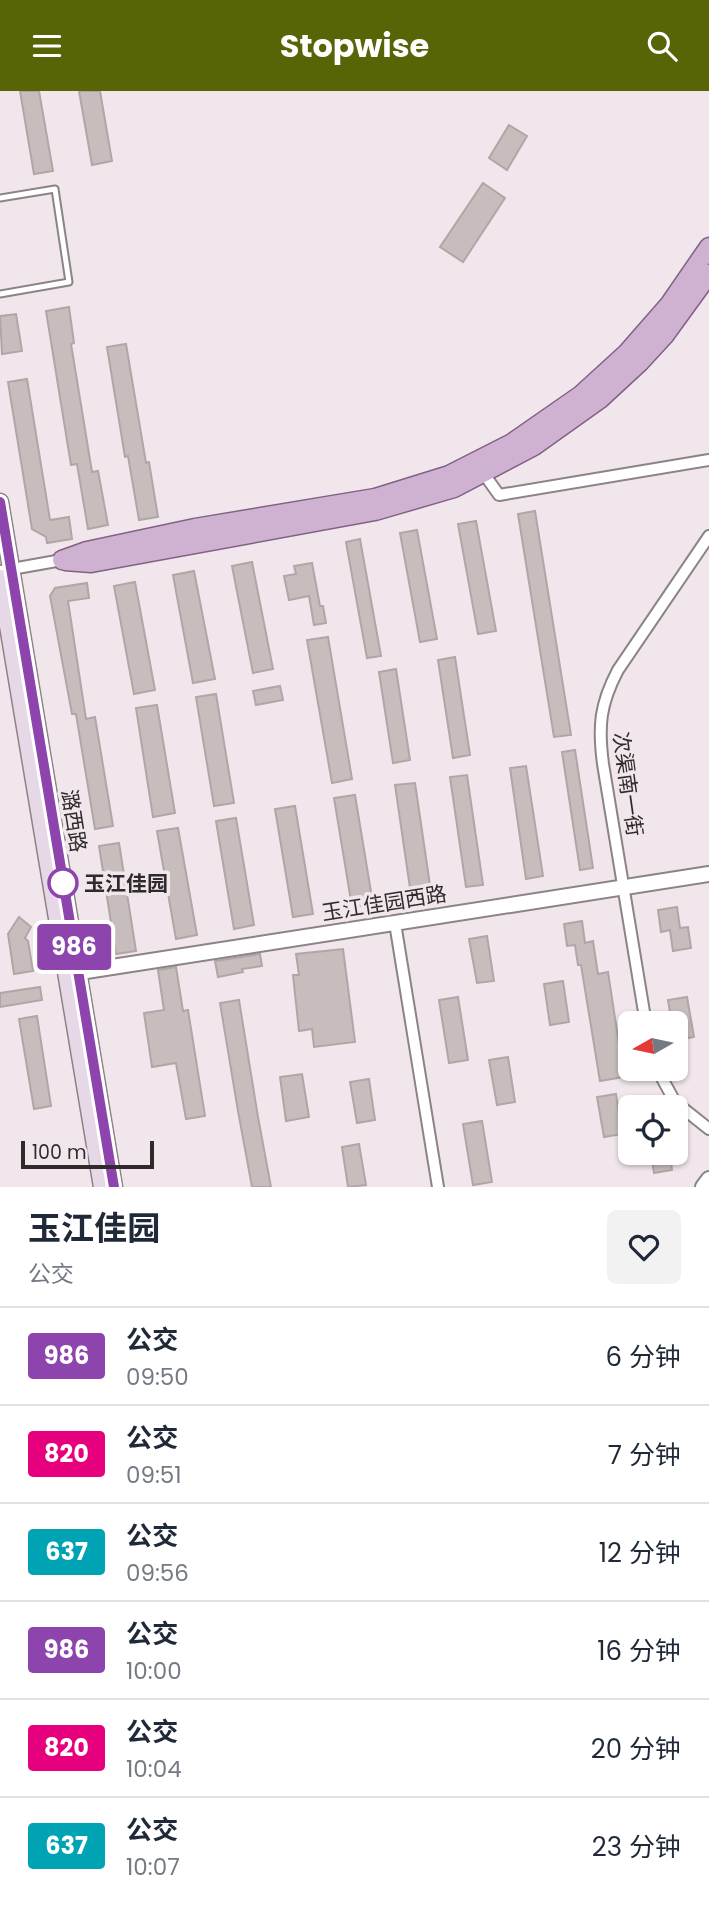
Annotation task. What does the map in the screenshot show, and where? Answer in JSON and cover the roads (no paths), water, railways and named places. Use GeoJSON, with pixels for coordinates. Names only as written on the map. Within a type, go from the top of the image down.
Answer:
{"type":"FeatureCollection","features":[{"type":"Feature","properties":{"kind":"main road"},"geometry":{"type":"LineString","coordinates":[[62,560],[87,551],[195,528],[375,498],[449,475],[512,443],[581,395],[627,353],[668,305],[709,247]]}},
{"type":"Feature","properties":{"kind":"main road"},"geometry":{"type":"LineString","coordinates":[[62,560],[91,563],[375,511],[454,488],[534,446],[600,399],[664,336],[709,274]]}},
{"type":"Feature","properties":{"kind":"main road","name":"潞西路"},"geometry":{"type":"LineString","coordinates":[[0,502],[4,573],[72,974],[114,1187]]}},
{"type":"Feature","properties":{"kind":"main road","name":"潞西路"},"geometry":{"type":"LineString","coordinates":[[72,974],[102,1187]]}},
{"type":"Feature","properties":{"kind":"street"},"geometry":{"type":"LineString","coordinates":[[484,474],[499,495],[709,460]]}},
{"type":"Feature","properties":{"kind":"street","name":"次渠南一街"},"geometry":{"type":"LineString","coordinates":[[644,1011],[600,741],[600,714],[606,693],[618,670],[709,536]]}},
{"type":"Feature","properties":{"kind":"street"},"geometry":{"type":"LineString","coordinates":[[4,573],[62,560]]}},
{"type":"Feature","properties":{"kind":"street","name":"玉江佳园西路"},"geometry":{"type":"LineString","coordinates":[[72,974],[709,874]]}},
{"type":"Feature","properties":{"kind":"street"},"geometry":{"type":"LineString","coordinates":[[395,923],[438,1187]]}},
{"type":"Feature","properties":{"kind":"street"},"geometry":{"type":"LineString","coordinates":[[664,1081],[675,1102],[709,1129]]}},
{"type":"Feature","properties":{"kind":"street"},"geometry":{"type":"LineString","coordinates":[[703,1187],[709,1179]]}},
{"type":"Feature","properties":{"kind":"lane"},"geometry":{"type":"LineString","coordinates":[[0,198],[55,189],[69,282],[0,293]]}},
{"type":"Feature","properties":{"kind":"place","name":"玉江佳园"},"geometry":{"type":"Point","coordinates":[63,883]}}]}
